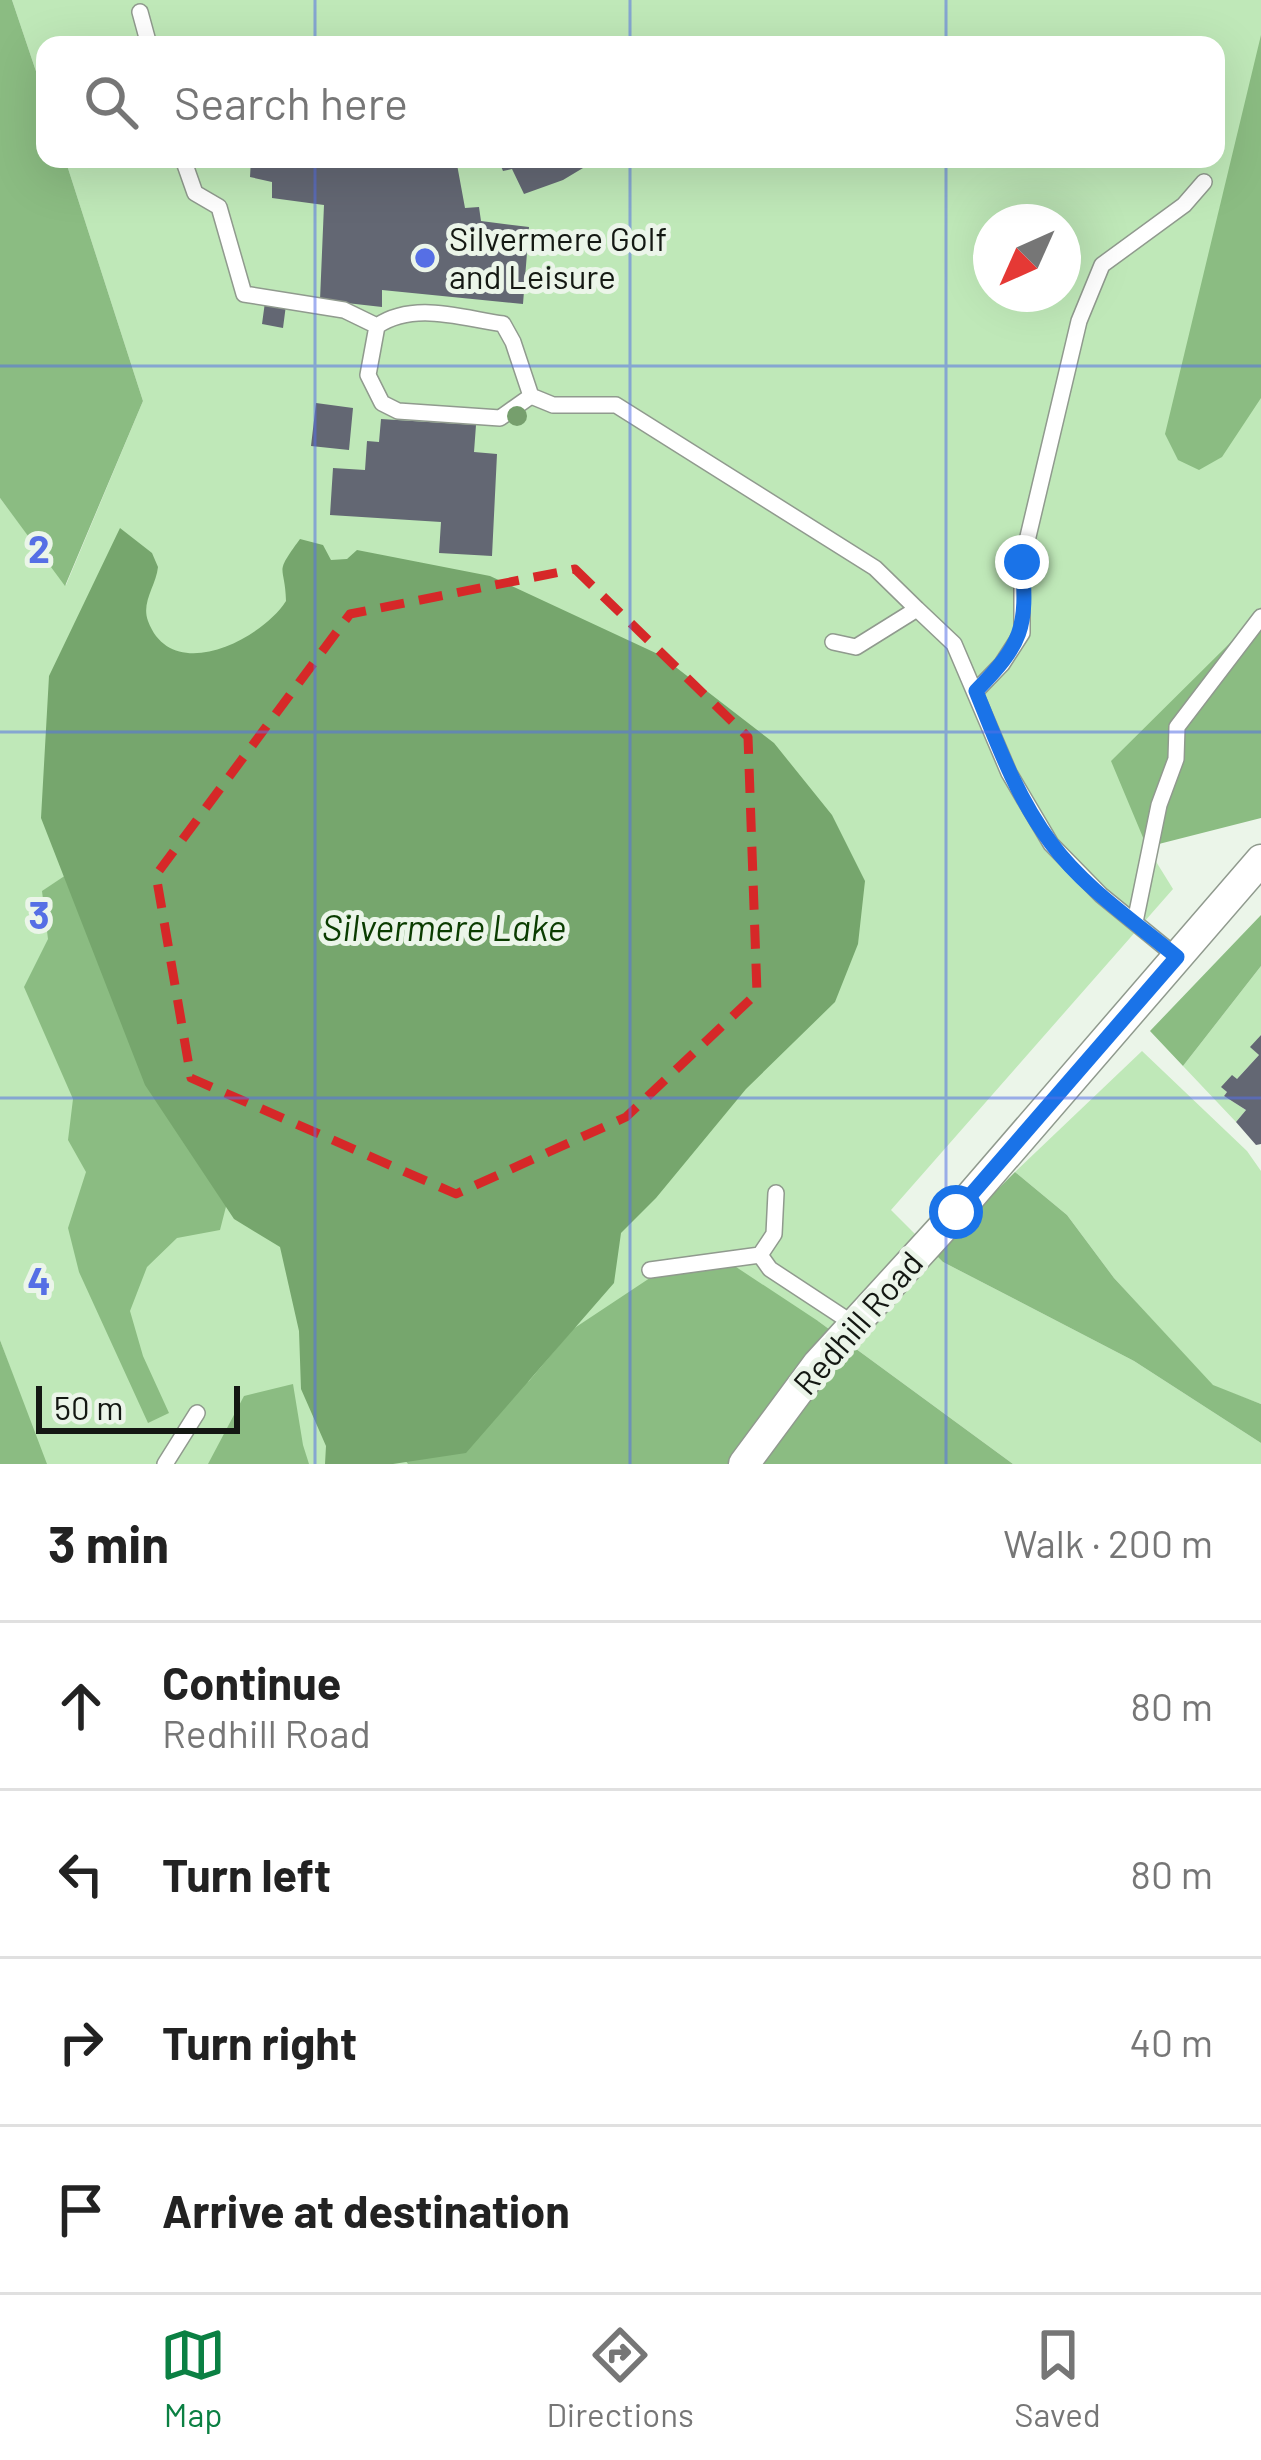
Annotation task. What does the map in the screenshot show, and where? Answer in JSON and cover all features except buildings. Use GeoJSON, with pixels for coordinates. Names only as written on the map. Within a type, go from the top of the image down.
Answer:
{"type":"FeatureCollection","features":[{"type":"Feature","properties":{"kind":"street","name":"Redhill Road"},"geometry":{"type":"LineString","coordinates":[[744,1464],[818,1364],[1261,860]]}},
{"type":"Feature","properties":{"kind":"lane"},"geometry":{"type":"LineString","coordinates":[[140,12],[147,36]]}},
{"type":"Feature","properties":{"kind":"lane"},"geometry":{"type":"LineString","coordinates":[[186,168],[195,193],[219,207],[244,294],[344,310],[377,326]]}},
{"type":"Feature","properties":{"kind":"lane"},"geometry":{"type":"LineString","coordinates":[[976,691],[1022,633],[1022,562],[1091,286],[1102,265],[1184,205],[1204,182]]}},
{"type":"Feature","properties":{"kind":"lane"},"geometry":{"type":"LineString","coordinates":[[531,396],[500,418],[398,411],[382,403],[368,376],[377,326],[393,315],[412,311],[503,324],[531,396],[553,405],[616,405],[874,568],[955,644],[1009,773],[1051,844],[1101,895],[1177,957]]}},
{"type":"Feature","properties":{"kind":"lane"},"geometry":{"type":"LineString","coordinates":[[833,642],[856,647],[917,609]]}},
{"type":"Feature","properties":{"kind":"lane"},"geometry":{"type":"LineString","coordinates":[[1135,922],[1159,806],[1176,759],[1177,728],[1261,617]]}},
{"type":"Feature","properties":{"kind":"lane"},"geometry":{"type":"LineString","coordinates":[[650,1270],[760,1255],[774,1234],[776,1193]]}},
{"type":"Feature","properties":{"kind":"lane"},"geometry":{"type":"LineString","coordinates":[[760,1255],[770,1269],[846,1319]]}},
{"type":"Feature","properties":{"kind":"lane"},"geometry":{"type":"LineString","coordinates":[[165,1464],[197,1413]]}},
{"type":"Feature","properties":{"kind":"highlighted area"},"geometry":{"type":"Polygon","coordinates":[[[575,569],[748,737],[757,993],[626,1117],[456,1194],[191,1078],[156,875],[350,614],[575,569]]]}},
{"type":"Feature","properties":{"kind":"shaded area"},"geometry":{"type":"Polygon","coordinates":[[[0,0],[12,0],[36,71],[36,168],[68,168],[143,401],[65,586],[0,498],[0,0]]]}},
{"type":"Feature","properties":{"kind":"shaded area"},"geometry":{"type":"Polygon","coordinates":[[[12,0],[1261,0],[1261,607],[1232,641],[1147,847],[1173,889],[891,1210],[943,1262],[1134,1361],[1261,1443],[1261,1464],[1013,1464],[818,1321],[457,1464],[45,1464],[0,1340],[0,498],[66,585],[143,401],[68,168],[1225,168],[1225,36],[36,36],[36,71],[12,0]]]}},
{"type":"Feature","properties":{"kind":"shaded area"},"geometry":{"type":"Polygon","coordinates":[[[1261,35],[1261,398],[1222,457],[1199,470],[1178,460],[1165,434],[1261,35]]]}},
{"type":"Feature","properties":{"kind":"shaded area"},"geometry":{"type":"Polygon","coordinates":[[[1261,607],[1261,818],[1147,847],[1111,761],[1261,607]]]}},
{"type":"Feature","properties":{"kind":"shaded area"},"geometry":{"type":"Polygon","coordinates":[[[78,867],[230,1191],[220,1230],[177,1238],[147,1267],[130,1311],[143,1356],[169,1413],[148,1423],[79,1272],[68,1228],[86,1172],[68,1140],[73,1099],[24,987],[48,939],[42,891],[78,867]]]}},
{"type":"Feature","properties":{"kind":"shaded area"},"geometry":{"type":"Polygon","coordinates":[[[1261,915],[1261,966],[1183,1066],[1150,1031],[1261,915]]]}},
{"type":"Feature","properties":{"kind":"shaded area"},"geometry":{"type":"Polygon","coordinates":[[[1261,966],[1261,1035],[1251,1047],[1259,1055],[1237,1079],[1222,1087],[1227,1092],[1224,1096],[1246,1110],[1236,1122],[1183,1066],[1261,966]]]}},
{"type":"Feature","properties":{"kind":"shaded area"},"geometry":{"type":"Polygon","coordinates":[[[1142,1051],[1247,1151],[1261,1171],[1261,1404],[1213,1386],[1114,1278],[1067,1215],[1015,1172],[1142,1051]]]}},
{"type":"Feature","properties":{"kind":"shaded area"},"geometry":{"type":"Polygon","coordinates":[[[1015,1172],[1067,1215],[1114,1278],[1213,1385],[1261,1404],[1261,1443],[1134,1361],[943,1262],[934,1253],[1015,1172]]]}},
{"type":"Feature","properties":{"kind":"shaded area"},"geometry":{"type":"Polygon","coordinates":[[[674,1262],[730,1263],[818,1321],[1013,1464],[408,1464],[401,1455],[529,1381],[573,1329],[674,1262]]]}},
{"type":"Feature","properties":{"kind":"shaded area"},"geometry":{"type":"Polygon","coordinates":[[[0,1340],[47,1464],[0,1464],[0,1340]]]}},
{"type":"Feature","properties":{"kind":"shaded area"},"geometry":{"type":"Polygon","coordinates":[[[293,1384],[309,1464],[208,1464],[244,1396],[293,1384]]]}},
{"type":"Feature","properties":{"kind":"water","name":"Silvermere Lake"},"geometry":{"type":"Polygon","coordinates":[[[120,528],[152,553],[158,567],[146,607],[148,621],[160,640],[176,651],[217,650],[274,615],[286,601],[283,565],[300,539],[323,545],[331,560],[347,559],[357,550],[490,576],[660,655],[774,743],[832,815],[865,881],[858,944],[835,1002],[746,1089],[621,1233],[614,1283],[466,1453],[393,1464],[325,1464],[326,1446],[301,1389],[299,1331],[280,1247],[234,1219],[145,1085],[41,818],[49,676],[120,528]]]}},
{"type":"Feature","properties":{"kind":"place","name":"Silvermere Golf and Leisure"},"geometry":{"type":"Point","coordinates":[425,258]}},
{"type":"Feature","properties":{"kind":"route"},"geometry":{"type":"LineString","coordinates":[[956,1212],[1177,957],[1101,895],[1051,844],[1009,773],[976,691],[1022,633],[1022,562]]}}]}
